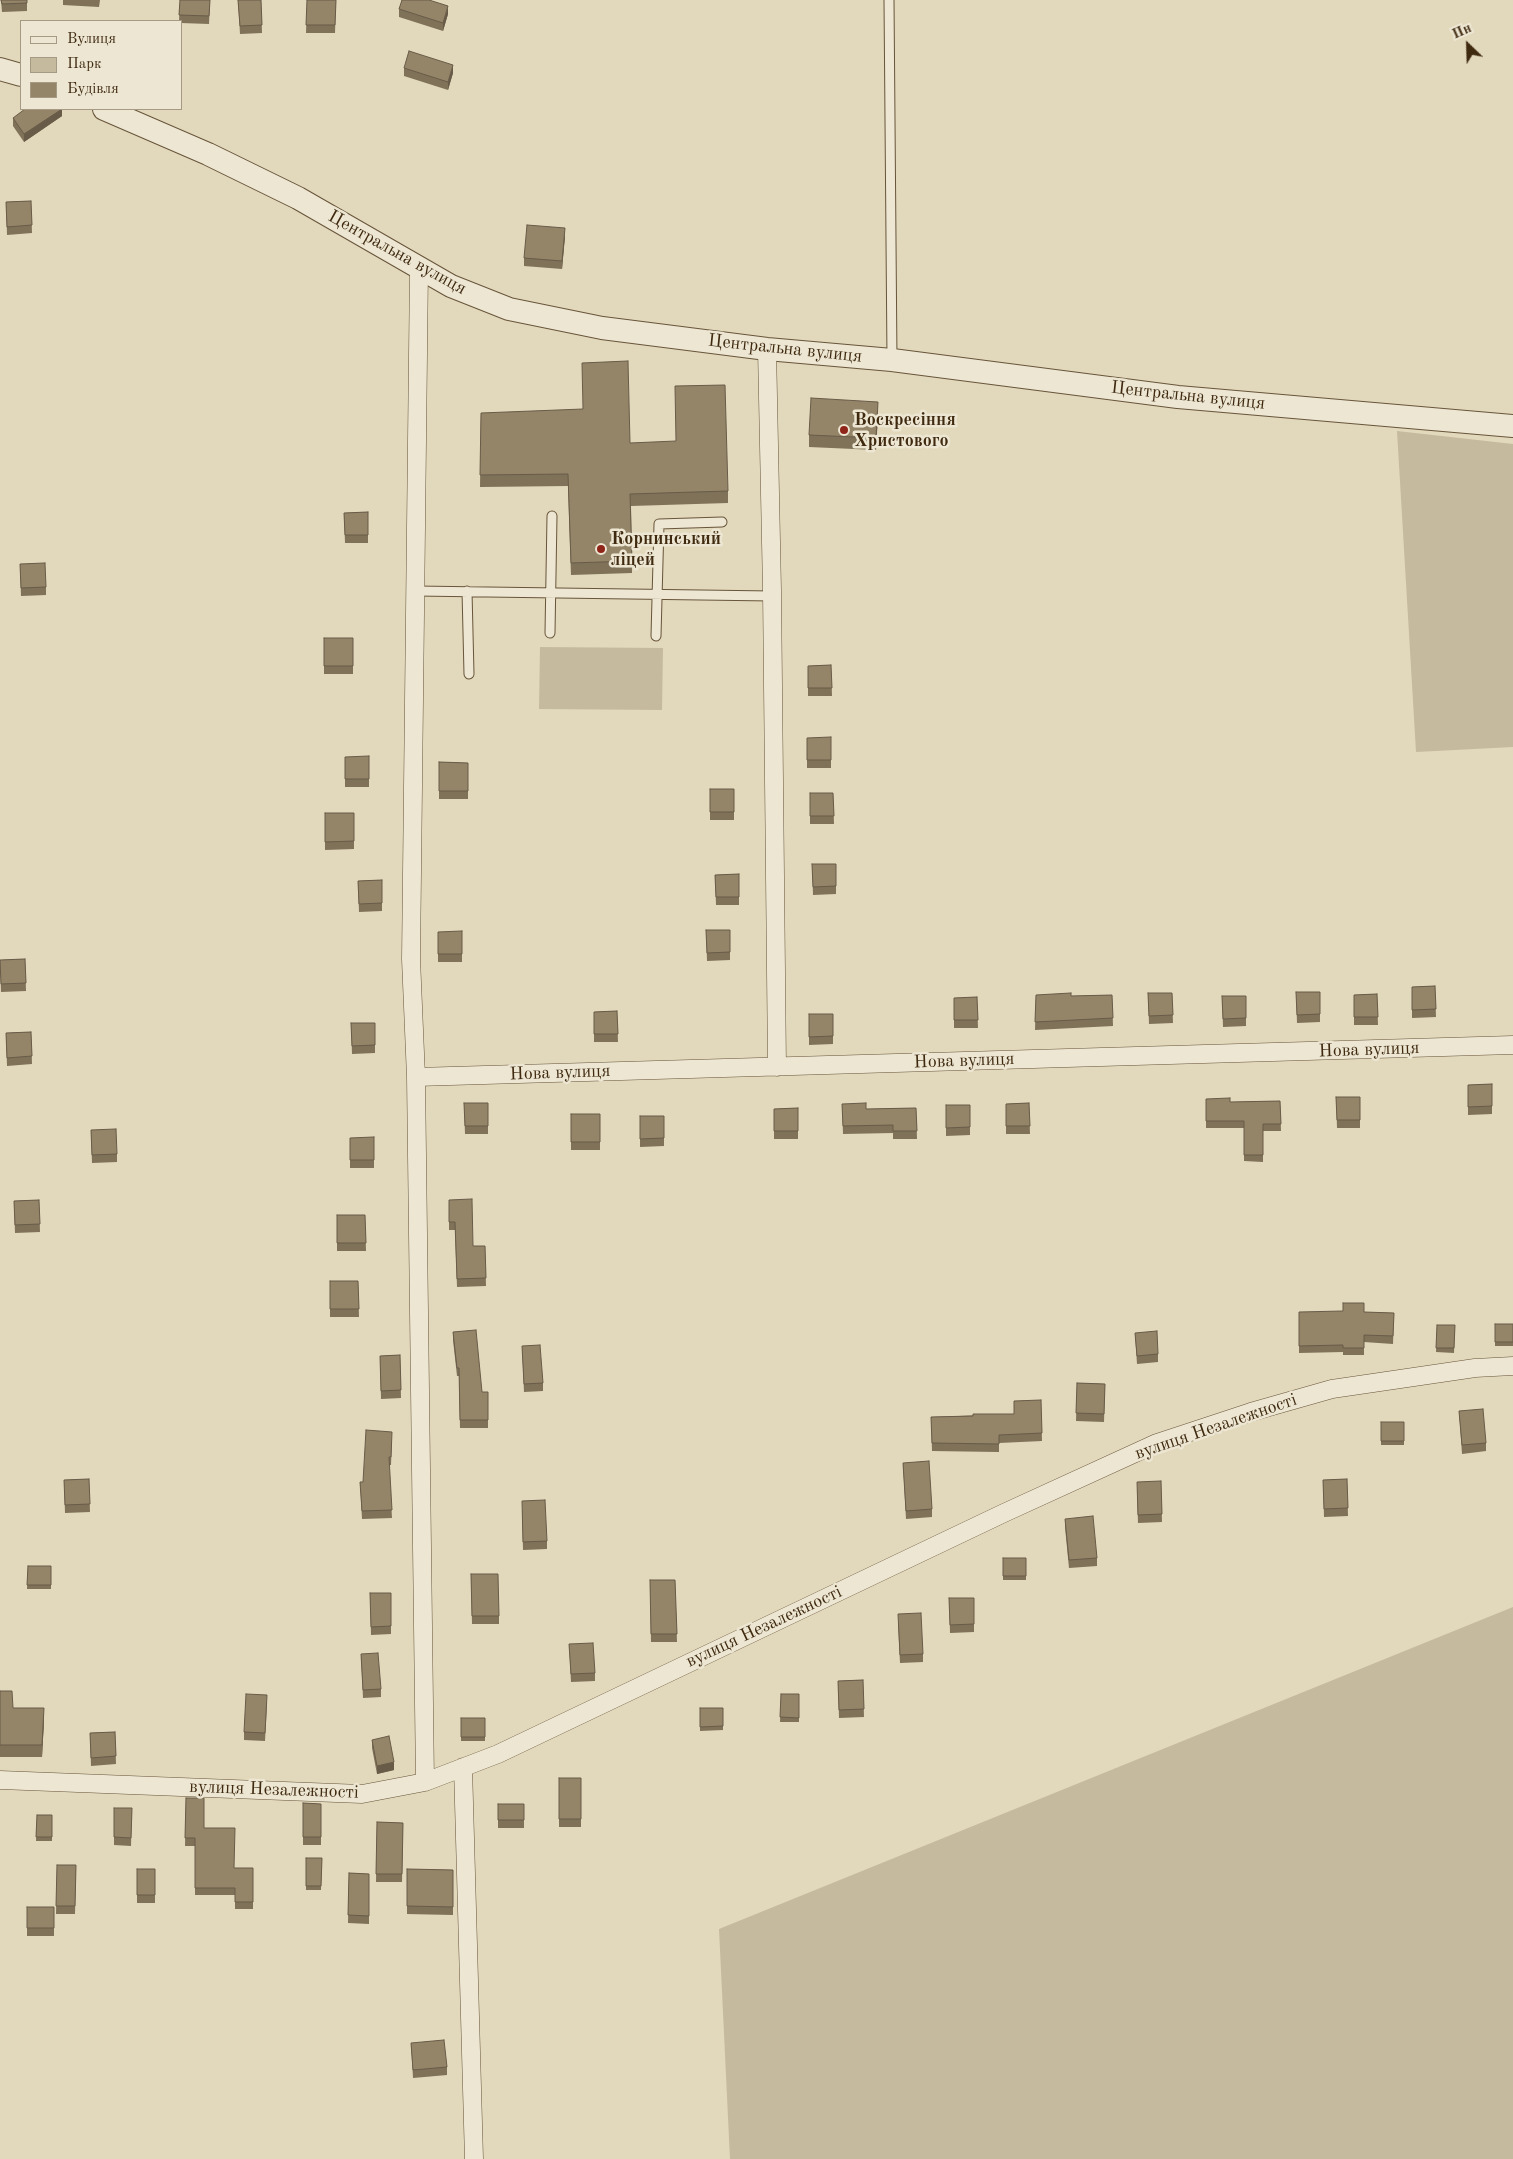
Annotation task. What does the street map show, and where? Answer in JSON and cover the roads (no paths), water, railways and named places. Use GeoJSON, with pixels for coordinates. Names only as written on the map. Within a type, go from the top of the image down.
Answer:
{"type":"FeatureCollection","features":[{"type":"Feature","properties":{"kind":"street"},"geometry":{"type":"LineString","coordinates":[[0,68],[20,75]]}},
{"type":"Feature","properties":{"kind":"street","name":"Центральна вулиця"},"geometry":{"type":"LineString","coordinates":[[106,110],[208,154],[298,198],[451,286],[510,309],[602,328],[767,349],[892,360],[1178,397],[1513,426]]}},
{"type":"Feature","properties":{"kind":"street"},"geometry":{"type":"LineString","coordinates":[[419,268],[411,959],[416,1078],[425,1782]]}},
{"type":"Feature","properties":{"kind":"street"},"geometry":{"type":"LineString","coordinates":[[767,349],[772,596],[777,1067]]}},
{"type":"Feature","properties":{"kind":"street","name":"Нова вулиця"},"geometry":{"type":"LineString","coordinates":[[416,1078],[1513,1045]]}},
{"type":"Feature","properties":{"kind":"street","name":"вулиця Незалежності"},"geometry":{"type":"LineString","coordinates":[[0,1780],[362,1794],[425,1782],[498,1754],[1004,1513],[1157,1443],[1251,1412],[1332,1389],[1475,1368],[1513,1366]]}},
{"type":"Feature","properties":{"kind":"street"},"geometry":{"type":"LineString","coordinates":[[463,1767],[474,2159]]}},
{"type":"Feature","properties":{"kind":"lane"},"geometry":{"type":"LineString","coordinates":[[889,0],[892,360]]}},
{"type":"Feature","properties":{"kind":"lane"},"geometry":{"type":"LineString","coordinates":[[550,633],[552,516]]}},
{"type":"Feature","properties":{"kind":"lane"},"geometry":{"type":"LineString","coordinates":[[656,636],[659,524],[722,522]]}},
{"type":"Feature","properties":{"kind":"lane"},"geometry":{"type":"LineString","coordinates":[[416,590],[772,596]]}},
{"type":"Feature","properties":{"kind":"lane"},"geometry":{"type":"LineString","coordinates":[[468,591],[469,674]]}},
{"type":"Feature","properties":{"kind":"place","name":"Воскресіння Христового"},"geometry":{"type":"Point","coordinates":[844,430]}},
{"type":"Feature","properties":{"kind":"place","name":"Корнинський ліцей"},"geometry":{"type":"Point","coordinates":[601,549]}}]}
